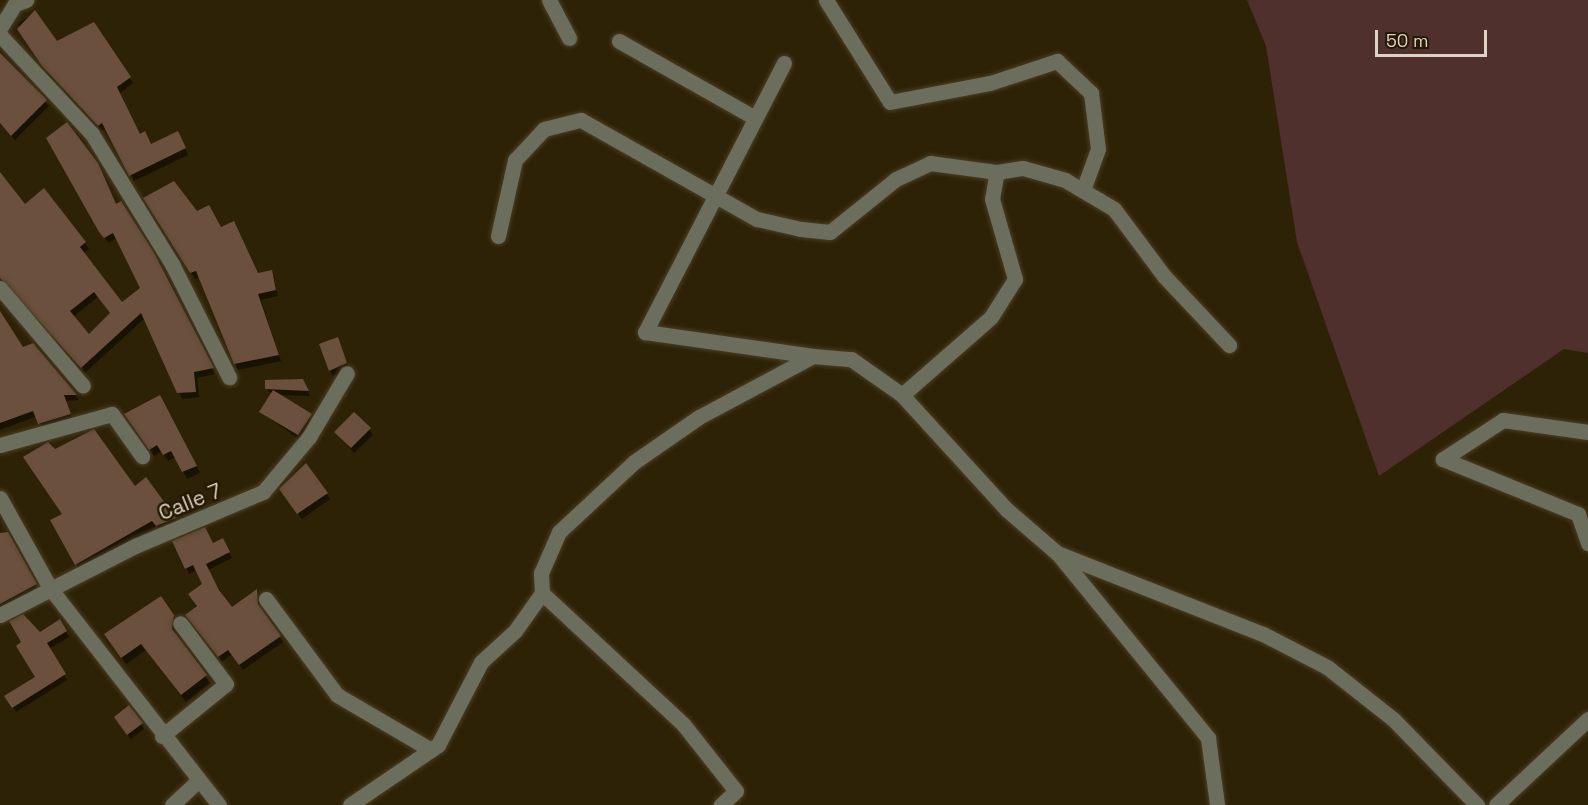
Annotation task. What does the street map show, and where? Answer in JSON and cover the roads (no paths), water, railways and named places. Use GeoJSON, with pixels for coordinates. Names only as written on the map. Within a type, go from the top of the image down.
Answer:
{"type":"FeatureCollection","features":[{"type":"Feature","properties":{"kind":"street"},"geometry":{"type":"LineString","coordinates":[[549,0],[569,38]]}},
{"type":"Feature","properties":{"kind":"street"},"geometry":{"type":"LineString","coordinates":[[826,0],[890,102],[990,83],[1057,61],[1091,93],[1098,149],[1083,190]]}},
{"type":"Feature","properties":{"kind":"street"},"geometry":{"type":"LineString","coordinates":[[18,1],[0,30],[92,134],[172,264],[229,377]]}},
{"type":"Feature","properties":{"kind":"street"},"geometry":{"type":"LineString","coordinates":[[619,41],[755,118]]}},
{"type":"Feature","properties":{"kind":"street"},"geometry":{"type":"LineString","coordinates":[[784,63],[645,332],[813,356],[850,359],[902,395],[1006,509],[1057,553],[1208,738],[1218,805]]}},
{"type":"Feature","properties":{"kind":"street"},"geometry":{"type":"LineString","coordinates":[[498,236],[515,160],[544,129],[581,120],[713,197],[757,219],[830,232],[896,179],[930,163],[997,172],[1023,168],[1083,190],[1114,209],[1164,276],[1229,345]]}},
{"type":"Feature","properties":{"kind":"street"},"geometry":{"type":"LineString","coordinates":[[902,395],[991,317],[1015,279],[992,199],[997,172]]}},
{"type":"Feature","properties":{"kind":"street"},"geometry":{"type":"LineString","coordinates":[[0,288],[82,386]]}},
{"type":"Feature","properties":{"kind":"street"},"geometry":{"type":"LineString","coordinates":[[350,805],[431,750],[481,662],[515,631],[542,593],[541,573],[559,532],[634,462],[699,417],[813,356]]}},
{"type":"Feature","properties":{"kind":"street","name":"Calle 7"},"geometry":{"type":"LineString","coordinates":[[0,615],[50,588],[263,492],[309,437],[347,373]]}},
{"type":"Feature","properties":{"kind":"street"},"geometry":{"type":"LineString","coordinates":[[0,445],[112,414],[142,456]]}},
{"type":"Feature","properties":{"kind":"street"},"geometry":{"type":"LineString","coordinates":[[1588,432],[1503,420],[1443,459],[1578,514],[1588,543]]}},
{"type":"Feature","properties":{"kind":"street"},"geometry":{"type":"LineString","coordinates":[[0,498],[50,588],[162,736],[219,805]]}},
{"type":"Feature","properties":{"kind":"street"},"geometry":{"type":"LineString","coordinates":[[1057,553],[1263,634],[1327,667],[1394,720],[1477,805]]}},
{"type":"Feature","properties":{"kind":"street"},"geometry":{"type":"LineString","coordinates":[[542,593],[683,724],[736,790],[721,805]]}},
{"type":"Feature","properties":{"kind":"street"},"geometry":{"type":"LineString","coordinates":[[266,599],[337,695],[431,750]]}},
{"type":"Feature","properties":{"kind":"street"},"geometry":{"type":"LineString","coordinates":[[162,736],[226,684],[180,623]]}},
{"type":"Feature","properties":{"kind":"street"},"geometry":{"type":"LineString","coordinates":[[1496,805],[1588,719]]}},
{"type":"Feature","properties":{"kind":"street"},"geometry":{"type":"LineString","coordinates":[[172,805],[198,781]]}}]}
